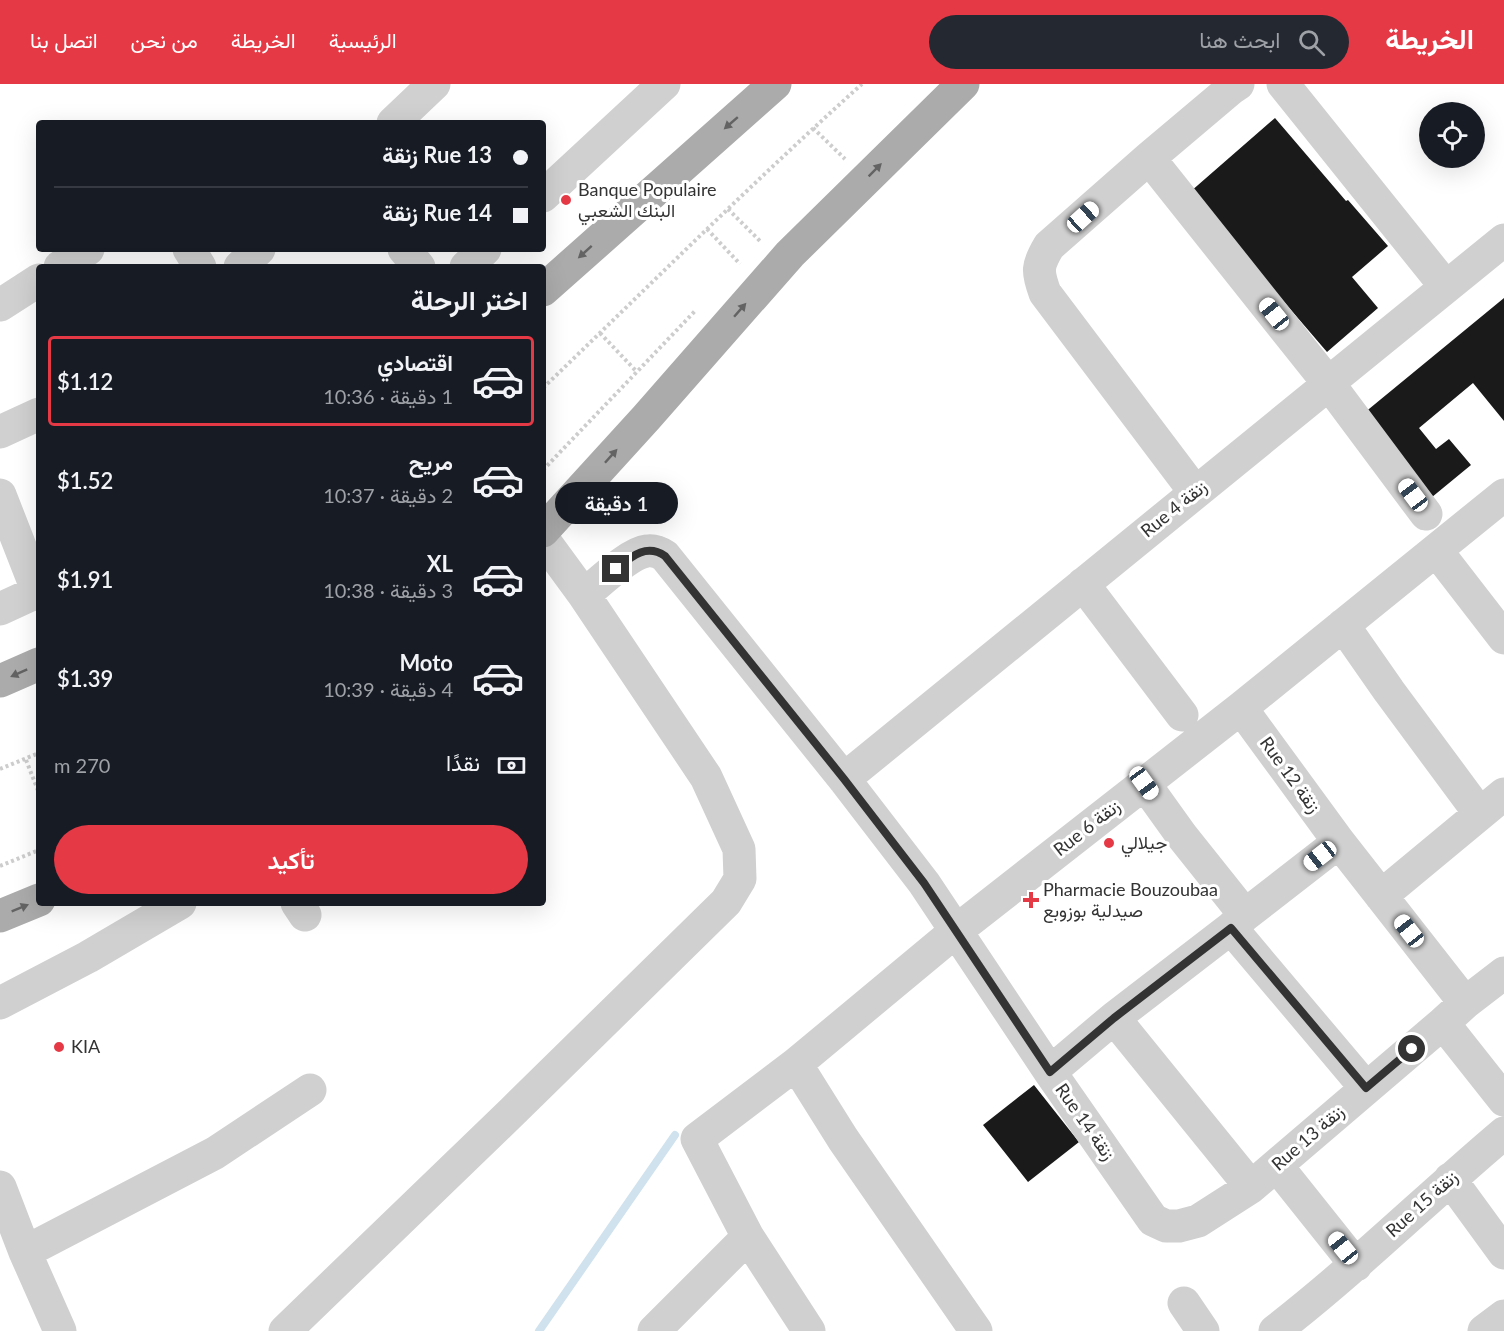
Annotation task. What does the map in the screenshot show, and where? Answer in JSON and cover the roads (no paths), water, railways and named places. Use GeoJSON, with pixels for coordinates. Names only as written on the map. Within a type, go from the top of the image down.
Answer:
{"type":"FeatureCollection","features":[{"type":"Feature","properties":{"kind":"main road"},"geometry":{"type":"LineString","coordinates":[[546,528],[790,254],[963,84]]}},
{"type":"Feature","properties":{"kind":"main road"},"geometry":{"type":"LineString","coordinates":[[546,287],[761,89]]}},
{"type":"Feature","properties":{"kind":"main road"},"geometry":{"type":"LineString","coordinates":[[0,681],[36,665]]}},
{"type":"Feature","properties":{"kind":"main road"},"geometry":{"type":"LineString","coordinates":[[0,916],[36,901]]}},
{"type":"Feature","properties":{"kind":"street"},"geometry":{"type":"LineString","coordinates":[[396,120],[434,84]]}},
{"type":"Feature","properties":{"kind":"street"},"geometry":{"type":"LineString","coordinates":[[546,193],[664,84]]}},
{"type":"Feature","properties":{"kind":"street"},"geometry":{"type":"LineString","coordinates":[[1195,492],[1045,293],[1040,277],[1040,262],[1049,246],[1238,84]]}},
{"type":"Feature","properties":{"kind":"street"},"geometry":{"type":"LineString","coordinates":[[1283,84],[1446,287]]}},
{"type":"Feature","properties":{"kind":"street"},"geometry":{"type":"LineString","coordinates":[[1149,158],[1329,384],[1426,514]]}},
{"type":"Feature","properties":{"kind":"street","name":"Rue 4 زنقة"},"geometry":{"type":"LineString","coordinates":[[844,779],[1504,240]]}},
{"type":"Feature","properties":{"kind":"street"},"geometry":{"type":"LineString","coordinates":[[65,264],[83,252]]}},
{"type":"Feature","properties":{"kind":"street"},"geometry":{"type":"LineString","coordinates":[[243,264],[256,252]]}},
{"type":"Feature","properties":{"kind":"street"},"geometry":{"type":"LineString","coordinates":[[406,252],[416,264]]}},
{"type":"Feature","properties":{"kind":"street"},"geometry":{"type":"LineString","coordinates":[[469,264],[482,252]]}},
{"type":"Feature","properties":{"kind":"street"},"geometry":{"type":"LineString","coordinates":[[0,305],[36,282]]}},
{"type":"Feature","properties":{"kind":"street"},"geometry":{"type":"LineString","coordinates":[[0,432],[36,415]]}},
{"type":"Feature","properties":{"kind":"street"},"geometry":{"type":"LineString","coordinates":[[0,495],[36,585]]}},
{"type":"Feature","properties":{"kind":"street","name":"Rue 6 زنقة"},"geometry":{"type":"LineString","coordinates":[[748,1237],[697,1139],[796,1064],[956,931],[1241,708],[1504,495]]}},
{"type":"Feature","properties":{"kind":"street"},"geometry":{"type":"LineString","coordinates":[[285,1331],[726,902],[740,879],[739,849],[706,777],[546,543]]}},
{"type":"Feature","properties":{"kind":"street"},"geometry":{"type":"LineString","coordinates":[[1436,550],[1504,638]]}},
{"type":"Feature","properties":{"kind":"street","name":"Rue 14 زنقة"},"geometry":{"type":"LineString","coordinates":[[584,596],[633,556],[646,551],[657,551],[665,556],[844,779],[924,883],[1050,1072],[1153,1220]]}},
{"type":"Feature","properties":{"kind":"street"},"geometry":{"type":"LineString","coordinates":[[1083,584],[1182,715]]}},
{"type":"Feature","properties":{"kind":"street"},"geometry":{"type":"LineString","coordinates":[[0,609],[36,593]]}},
{"type":"Feature","properties":{"kind":"street"},"geometry":{"type":"LineString","coordinates":[[1343,625],[1389,691],[1492,804],[1381,896]]}},
{"type":"Feature","properties":{"kind":"street","name":"Rue 12 زنقة"},"geometry":{"type":"LineString","coordinates":[[1241,708],[1381,896],[1454,1013],[1504,1100]]}},
{"type":"Feature","properties":{"kind":"street"},"geometry":{"type":"LineString","coordinates":[[1144,783],[1238,922],[1366,1088]]}},
{"type":"Feature","properties":{"kind":"street"},"geometry":{"type":"LineString","coordinates":[[1050,1072],[1114,1018],[1339,842]]}},
{"type":"Feature","properties":{"kind":"street"},"geometry":{"type":"LineString","coordinates":[[0,1003],[88,957],[175,906]]}},
{"type":"Feature","properties":{"kind":"street","name":"Rue 13 زنقة"},"geometry":{"type":"LineString","coordinates":[[1153,1220],[1166,1226],[1179,1226],[1198,1221],[1251,1187],[1504,973]]}},
{"type":"Feature","properties":{"kind":"street"},"geometry":{"type":"LineString","coordinates":[[1114,1018],[1251,1187]]}},
{"type":"Feature","properties":{"kind":"street"},"geometry":{"type":"LineString","coordinates":[[796,1064],[843,1139],[976,1331]]}},
{"type":"Feature","properties":{"kind":"street"},"geometry":{"type":"LineString","coordinates":[[25,1252],[215,1154],[310,1090]]}},
{"type":"Feature","properties":{"kind":"street","name":"Rue 15 زنقة"},"geometry":{"type":"LineString","coordinates":[[1275,1331],[1356,1265],[1504,1133]]}},
{"type":"Feature","properties":{"kind":"street"},"geometry":{"type":"LineString","coordinates":[[1276,1166],[1356,1265]]}},
{"type":"Feature","properties":{"kind":"street"},"geometry":{"type":"LineString","coordinates":[[1450,1179],[1504,1253]]}},
{"type":"Feature","properties":{"kind":"street"},"geometry":{"type":"LineString","coordinates":[[0,1187],[25,1252],[60,1331]]}},
{"type":"Feature","properties":{"kind":"street"},"geometry":{"type":"LineString","coordinates":[[654,1331],[748,1237],[809,1331]]}},
{"type":"Feature","properties":{"kind":"street"},"geometry":{"type":"LineString","coordinates":[[1184,1302],[1203,1331]]}},
{"type":"Feature","properties":{"kind":"street"},"geometry":{"type":"LineString","coordinates":[[1485,1331],[1504,1316]]}},
{"type":"Feature","properties":{"kind":"waterway"},"geometry":{"type":"LineString","coordinates":[[539,1331],[675,1135]]}},
{"type":"Feature","properties":{"kind":"place","name":"Banque Populaire البنك الشعبي"},"geometry":{"type":"Point","coordinates":[566,200]}},
{"type":"Feature","properties":{"kind":"place","name":"جيلالي"},"geometry":{"type":"Point","coordinates":[1109,843]}},
{"type":"Feature","properties":{"kind":"place","name":"Pharmacie Bouzoubaa صيدلية بوزوبع"},"geometry":{"type":"Point","coordinates":[1031,900]}},
{"type":"Feature","properties":{"kind":"place","name":"KIA"},"geometry":{"type":"Point","coordinates":[59,1047]}}]}
